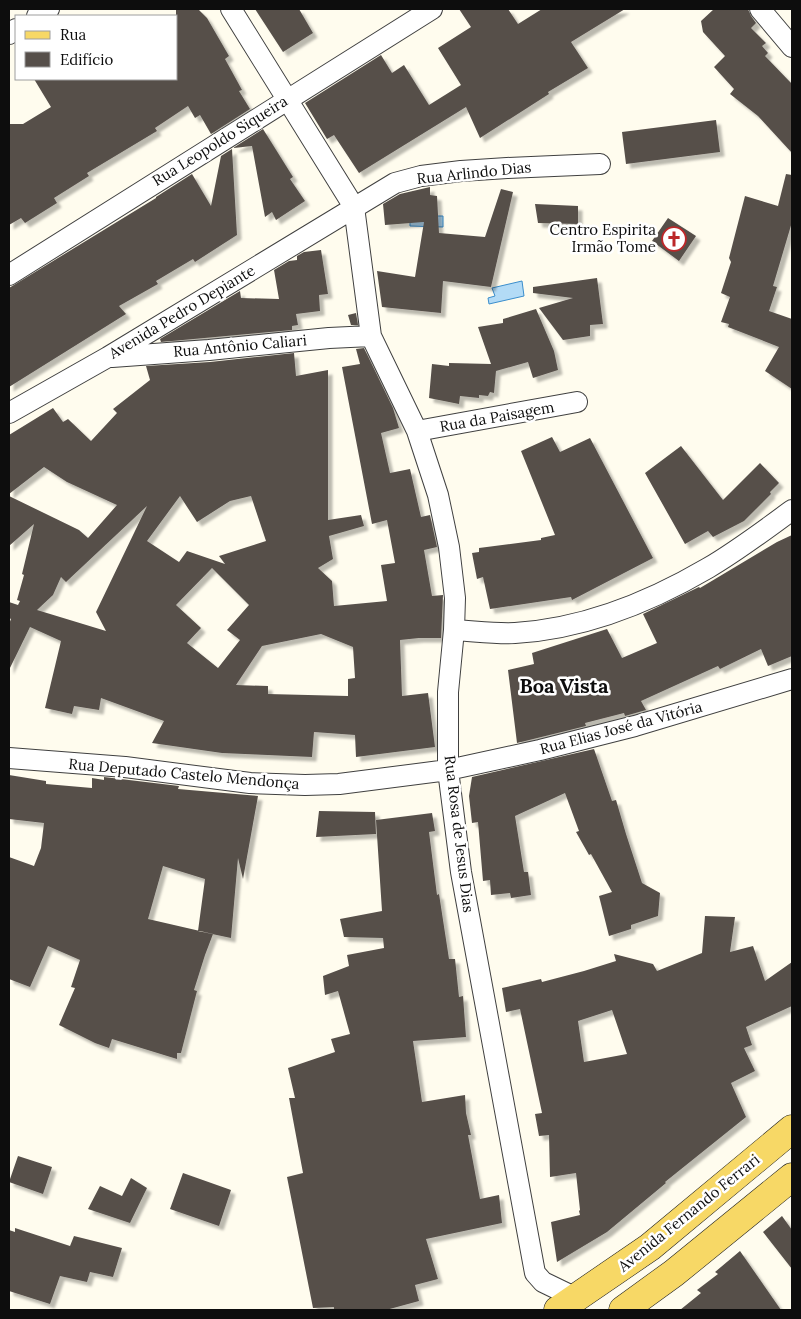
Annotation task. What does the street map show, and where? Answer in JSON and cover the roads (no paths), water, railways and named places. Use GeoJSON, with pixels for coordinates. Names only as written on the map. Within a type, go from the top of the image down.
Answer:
{"type":"FeatureCollection","features":[{"type":"Feature","properties":{"kind":"main road","name":"Avenida Fernando Ferrari"},"geometry":{"type":"LineString","coordinates":[[567,1304],[650,1247],[792,1129]]}},
{"type":"Feature","properties":{"kind":"main road"},"geometry":{"type":"LineString","coordinates":[[623,1310],[674,1273],[792,1177]]}},
{"type":"Feature","properties":{"kind":"street"},"geometry":{"type":"LineString","coordinates":[[231,9],[354,207]]}},
{"type":"Feature","properties":{"kind":"street","name":"Rua Leopoldo Siqueira"},"geometry":{"type":"LineString","coordinates":[[9,275],[432,9]]}},
{"type":"Feature","properties":{"kind":"street"},"geometry":{"type":"LineString","coordinates":[[760,9],[792,47]]}},
{"type":"Feature","properties":{"kind":"street","name":"Rua Arlindo Dias"},"geometry":{"type":"LineString","coordinates":[[354,207],[395,183],[421,176],[507,168],[600,164]]}},
{"type":"Feature","properties":{"kind":"street","name":"Rua Rosa de Jesus Dias"},"geometry":{"type":"LineString","coordinates":[[354,207],[372,336],[417,431],[438,495],[449,547],[455,598],[448,692],[448,770],[461,872],[535,1273],[567,1304]]}},
{"type":"Feature","properties":{"kind":"street","name":"Avenida Pedro Depiante"},"geometry":{"type":"LineString","coordinates":[[9,412],[108,357],[354,207]]}},
{"type":"Feature","properties":{"kind":"street","name":"Rua Antônio Caliari"},"geometry":{"type":"LineString","coordinates":[[108,357],[372,336]]}},
{"type":"Feature","properties":{"kind":"street","name":"Rua da Paisagem"},"geometry":{"type":"LineString","coordinates":[[417,431],[577,402]]}},
{"type":"Feature","properties":{"kind":"street"},"geometry":{"type":"LineString","coordinates":[[454,630],[514,633],[565,626],[619,610],[708,568],[740,548],[792,510]]}},
{"type":"Feature","properties":{"kind":"street","name":"Rua Elias José da Vitória"},"geometry":{"type":"LineString","coordinates":[[448,770],[540,750],[635,726],[792,679]]}},
{"type":"Feature","properties":{"kind":"street","name":"Rua Deputado Castelo Mendonça"},"geometry":{"type":"LineString","coordinates":[[9,758],[125,767],[250,783],[305,785],[340,784],[448,770]]}},
{"type":"Feature","properties":{"kind":"water"},"geometry":{"type":"Polygon","coordinates":[[[410,216],[443,216],[443,227],[410,226],[410,216]]]}},
{"type":"Feature","properties":{"kind":"water"},"geometry":{"type":"Polygon","coordinates":[[[522,281],[524,296],[489,304],[488,298],[495,296],[492,288],[522,281]]]}},
{"type":"Feature","properties":{"kind":"place","name":"Centro Espirita Irmão Tome"},"geometry":{"type":"Point","coordinates":[674,239]}},
{"type":"Feature","properties":{"kind":"district","name":"Boa Vista"},"geometry":{"type":"Point","coordinates":[564,686]}}]}
